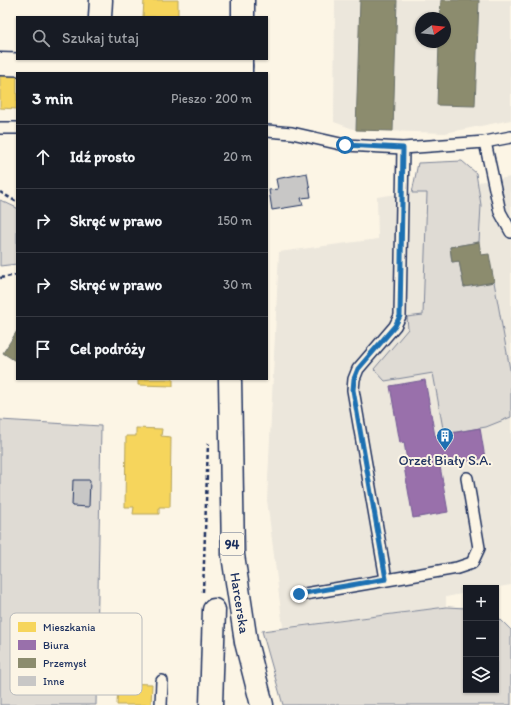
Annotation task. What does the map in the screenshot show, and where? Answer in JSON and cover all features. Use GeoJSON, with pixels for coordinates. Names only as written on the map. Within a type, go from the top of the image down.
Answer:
{"type":"FeatureCollection","features":[{"type":"Feature","properties":{"kind":"street"},"geometry":{"type":"LineString","coordinates":[[100,16],[101,0]]}},
{"type":"Feature","properties":{"kind":"street"},"geometry":{"type":"LineString","coordinates":[[243,0],[243,16]]}},
{"type":"Feature","properties":{"kind":"street"},"geometry":{"type":"LineString","coordinates":[[0,64],[74,66],[99,62],[241,66]]}},
{"type":"Feature","properties":{"kind":"street","name":"Harcerska"},"geometry":{"type":"LineString","coordinates":[[230,380],[233,555],[246,642],[262,705]]}},
{"type":"Feature","properties":{"kind":"street","name":"Harcerska"},"geometry":{"type":"LineString","coordinates":[[208,602],[212,705]]}},
{"type":"Feature","properties":{"kind":"lane"},"geometry":{"type":"LineString","coordinates":[[0,128],[16,128]]}},
{"type":"Feature","properties":{"kind":"lane"},"geometry":{"type":"LineString","coordinates":[[268,131],[292,133],[345,145],[403,148],[485,142],[511,137]]}},
{"type":"Feature","properties":{"kind":"lane"},"geometry":{"type":"LineString","coordinates":[[485,142],[500,212],[511,232]]}},
{"type":"Feature","properties":{"kind":"lane"},"geometry":{"type":"LineString","coordinates":[[386,579],[353,390],[354,379],[358,369],[395,326],[400,316],[403,148]]}},
{"type":"Feature","properties":{"kind":"lane"},"geometry":{"type":"LineString","coordinates":[[299,594],[457,568],[472,563],[479,548],[467,478]]}},
{"type":"Feature","properties":{"kind":"lane"},"geometry":{"type":"LineString","coordinates":[[161,705],[162,681]]}},
{"type":"Feature","properties":{"kind":"path"},"geometry":{"type":"LineString","coordinates":[[0,192],[16,201]]}},
{"type":"Feature","properties":{"kind":"path"},"geometry":{"type":"LineString","coordinates":[[0,278],[16,275]]}},
{"type":"Feature","properties":{"kind":"path"},"geometry":{"type":"LineString","coordinates":[[208,443],[208,602]]}},
{"type":"Feature","properties":{"kind":"shaded area"},"geometry":{"type":"Polygon","coordinates":[[[335,0],[511,0],[511,120],[445,133],[356,130],[334,122],[335,0]]]}},
{"type":"Feature","properties":{"kind":"shaded area"},"geometry":{"type":"Polygon","coordinates":[[[462,161],[476,173],[481,205],[479,242],[450,247],[452,262],[459,261],[464,287],[494,282],[511,375],[511,417],[486,427],[444,434],[433,373],[385,381],[374,369],[408,329],[407,317],[423,315],[427,193],[412,193],[418,163],[462,161]]]}},
{"type":"Feature","properties":{"kind":"shaded area"},"geometry":{"type":"Polygon","coordinates":[[[511,177],[511,585],[499,587],[499,585],[463,585],[463,594],[446,597],[446,607],[283,627],[267,500],[279,252],[378,239],[377,197],[511,177]]]}},
{"type":"Feature","properties":{"kind":"shaded area"},"geometry":{"type":"Polygon","coordinates":[[[0,200],[16,208],[16,264],[0,266],[0,200]]]}},
{"type":"Feature","properties":{"kind":"shaded area"},"geometry":{"type":"Polygon","coordinates":[[[0,420],[101,426],[98,613],[10,613],[10,695],[96,695],[96,705],[0,705],[0,420]]]}},
{"type":"Feature","properties":{"kind":"shaded area"},"geometry":{"type":"Polygon","coordinates":[[[446,607],[463,608],[463,693],[499,693],[499,618],[511,630],[511,705],[283,705],[262,631],[446,607]]]}},
{"type":"Feature","properties":{"kind":"building: Mieszkania"},"geometry":{"type":"Polygon","coordinates":[[[144,0],[178,0],[178,16],[143,16],[144,0]]]}},
{"type":"Feature","properties":{"kind":"building: Mieszkania"},"geometry":{"type":"Polygon","coordinates":[[[0,73],[16,73],[16,109],[0,108],[0,73]]]}},
{"type":"Feature","properties":{"kind":"building: Mieszkania"},"geometry":{"type":"Polygon","coordinates":[[[138,380],[173,380],[173,386],[138,385],[138,380]]]}},
{"type":"Feature","properties":{"kind":"building: Mieszkania"},"geometry":{"type":"Polygon","coordinates":[[[136,428],[162,429],[161,436],[171,437],[170,507],[159,507],[159,514],[133,514],[134,507],[125,507],[126,436],[136,436],[136,428]]]}},
{"type":"Feature","properties":{"kind":"building: Mieszkania"},"geometry":{"type":"Polygon","coordinates":[[[142,684],[152,684],[151,705],[117,705],[117,695],[142,695],[142,684]]]}},
{"type":"Feature","properties":{"kind":"building: Biura","name":"Orzeł Biały S.A."},"geometry":{"type":"Polygon","coordinates":[[[425,380],[435,436],[480,428],[485,458],[440,466],[448,512],[413,518],[403,461],[407,461],[404,442],[400,443],[390,386],[425,380]]]}},
{"type":"Feature","properties":{"kind":"building: Przemysł"},"geometry":{"type":"Polygon","coordinates":[[[360,0],[397,0],[393,131],[356,130],[360,0]]]}},
{"type":"Feature","properties":{"kind":"building: Przemysł"},"geometry":{"type":"Polygon","coordinates":[[[441,0],[479,0],[475,106],[437,105],[439,48],[451,48],[451,12],[440,12],[441,0]]]}},
{"type":"Feature","properties":{"kind":"building: Przemysł"},"geometry":{"type":"Polygon","coordinates":[[[479,242],[481,255],[489,254],[494,282],[464,287],[459,261],[452,262],[450,247],[479,242]]]}},
{"type":"Feature","properties":{"kind":"building: Przemysł"},"geometry":{"type":"Polygon","coordinates":[[[16,333],[16,361],[3,353],[16,333]]]}},
{"type":"Feature","properties":{"kind":"building: Inne"},"geometry":{"type":"Polygon","coordinates":[[[307,173],[311,197],[301,198],[303,205],[272,210],[269,190],[278,189],[276,179],[307,173]]]}},
{"type":"Feature","properties":{"kind":"building: Inne"},"geometry":{"type":"Polygon","coordinates":[[[73,480],[90,480],[89,507],[72,506],[73,480]]]}},
{"type":"Feature","properties":{"kind":"place","name":"Orzeł Biały S.A."},"geometry":{"type":"Point","coordinates":[445,451]}},
{"type":"Feature","properties":{"kind":"route"},"geometry":{"type":"LineString","coordinates":[[299,594],[386,579],[353,390],[354,379],[358,369],[395,326],[400,316],[403,148],[345,145]]}}]}
